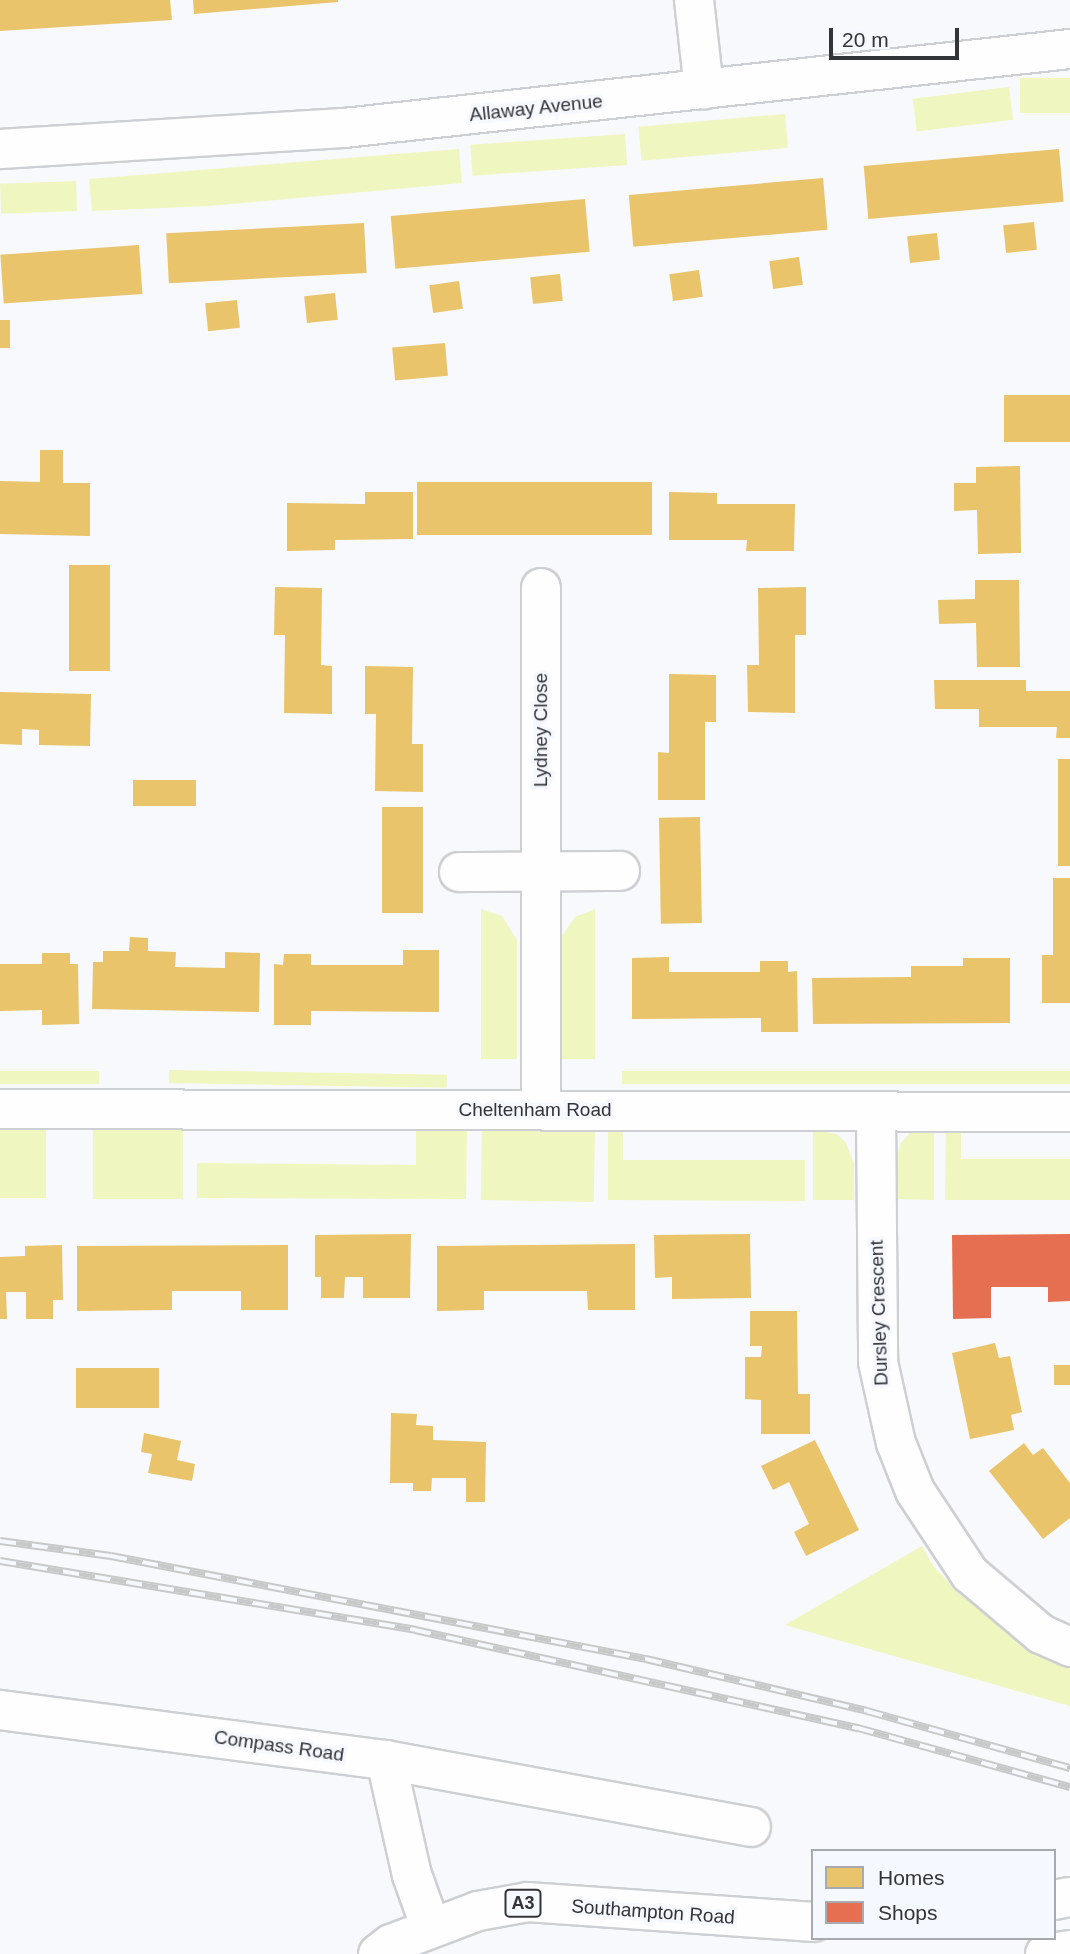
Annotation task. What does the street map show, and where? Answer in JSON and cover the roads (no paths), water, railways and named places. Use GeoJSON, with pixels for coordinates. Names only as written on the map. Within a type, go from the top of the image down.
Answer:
{"type":"FeatureCollection","features":[{"type":"Feature","properties":{"kind":"street"},"geometry":{"type":"LineString","coordinates":[[694,0],[704,89]]}},
{"type":"Feature","properties":{"kind":"street","name":"Allaway Avenue"},"geometry":{"type":"LineString","coordinates":[[0,149],[344,128],[1070,48]]}},
{"type":"Feature","properties":{"kind":"street","name":"Lydney Close"},"geometry":{"type":"LineString","coordinates":[[541,588],[541,1110]]}},
{"type":"Feature","properties":{"kind":"street"},"geometry":{"type":"LineString","coordinates":[[459,872],[620,871]]}},
{"type":"Feature","properties":{"kind":"street","name":"Cheltenham Road"},"geometry":{"type":"LineString","coordinates":[[0,1109],[541,1110],[876,1115],[1070,1112]]}},
{"type":"Feature","properties":{"kind":"street","name":"Dursley Crescent"},"geometry":{"type":"LineString","coordinates":[[876,1115],[878,1362],[896,1443],[915,1491],[970,1574],[1041,1634],[1070,1647]]}},
{"type":"Feature","properties":{"kind":"street","name":"Compass Road"},"geometry":{"type":"LineString","coordinates":[[0,1710],[386,1760],[751,1827]]}},
{"type":"Feature","properties":{"kind":"street"},"geometry":{"type":"LineString","coordinates":[[386,1760],[412,1875],[431,1928]]}},
{"type":"Feature","properties":{"kind":"street","name":"Southampton Road"},"geometry":{"type":"LineString","coordinates":[[378,1954],[431,1928],[478,1911],[528,1902],[811,1922]]}},
{"type":"Feature","properties":{"kind":"street"},"geometry":{"type":"LineString","coordinates":[[1045,1954],[1070,1950]]}},
{"type":"Feature","properties":{"kind":"railway"},"geometry":{"type":"LineString","coordinates":[[0,1541],[111,1556],[646,1659],[867,1711],[1070,1768]]}},
{"type":"Feature","properties":{"kind":"railway"},"geometry":{"type":"LineString","coordinates":[[0,1561],[415,1630],[858,1728],[1070,1787]]}}]}
